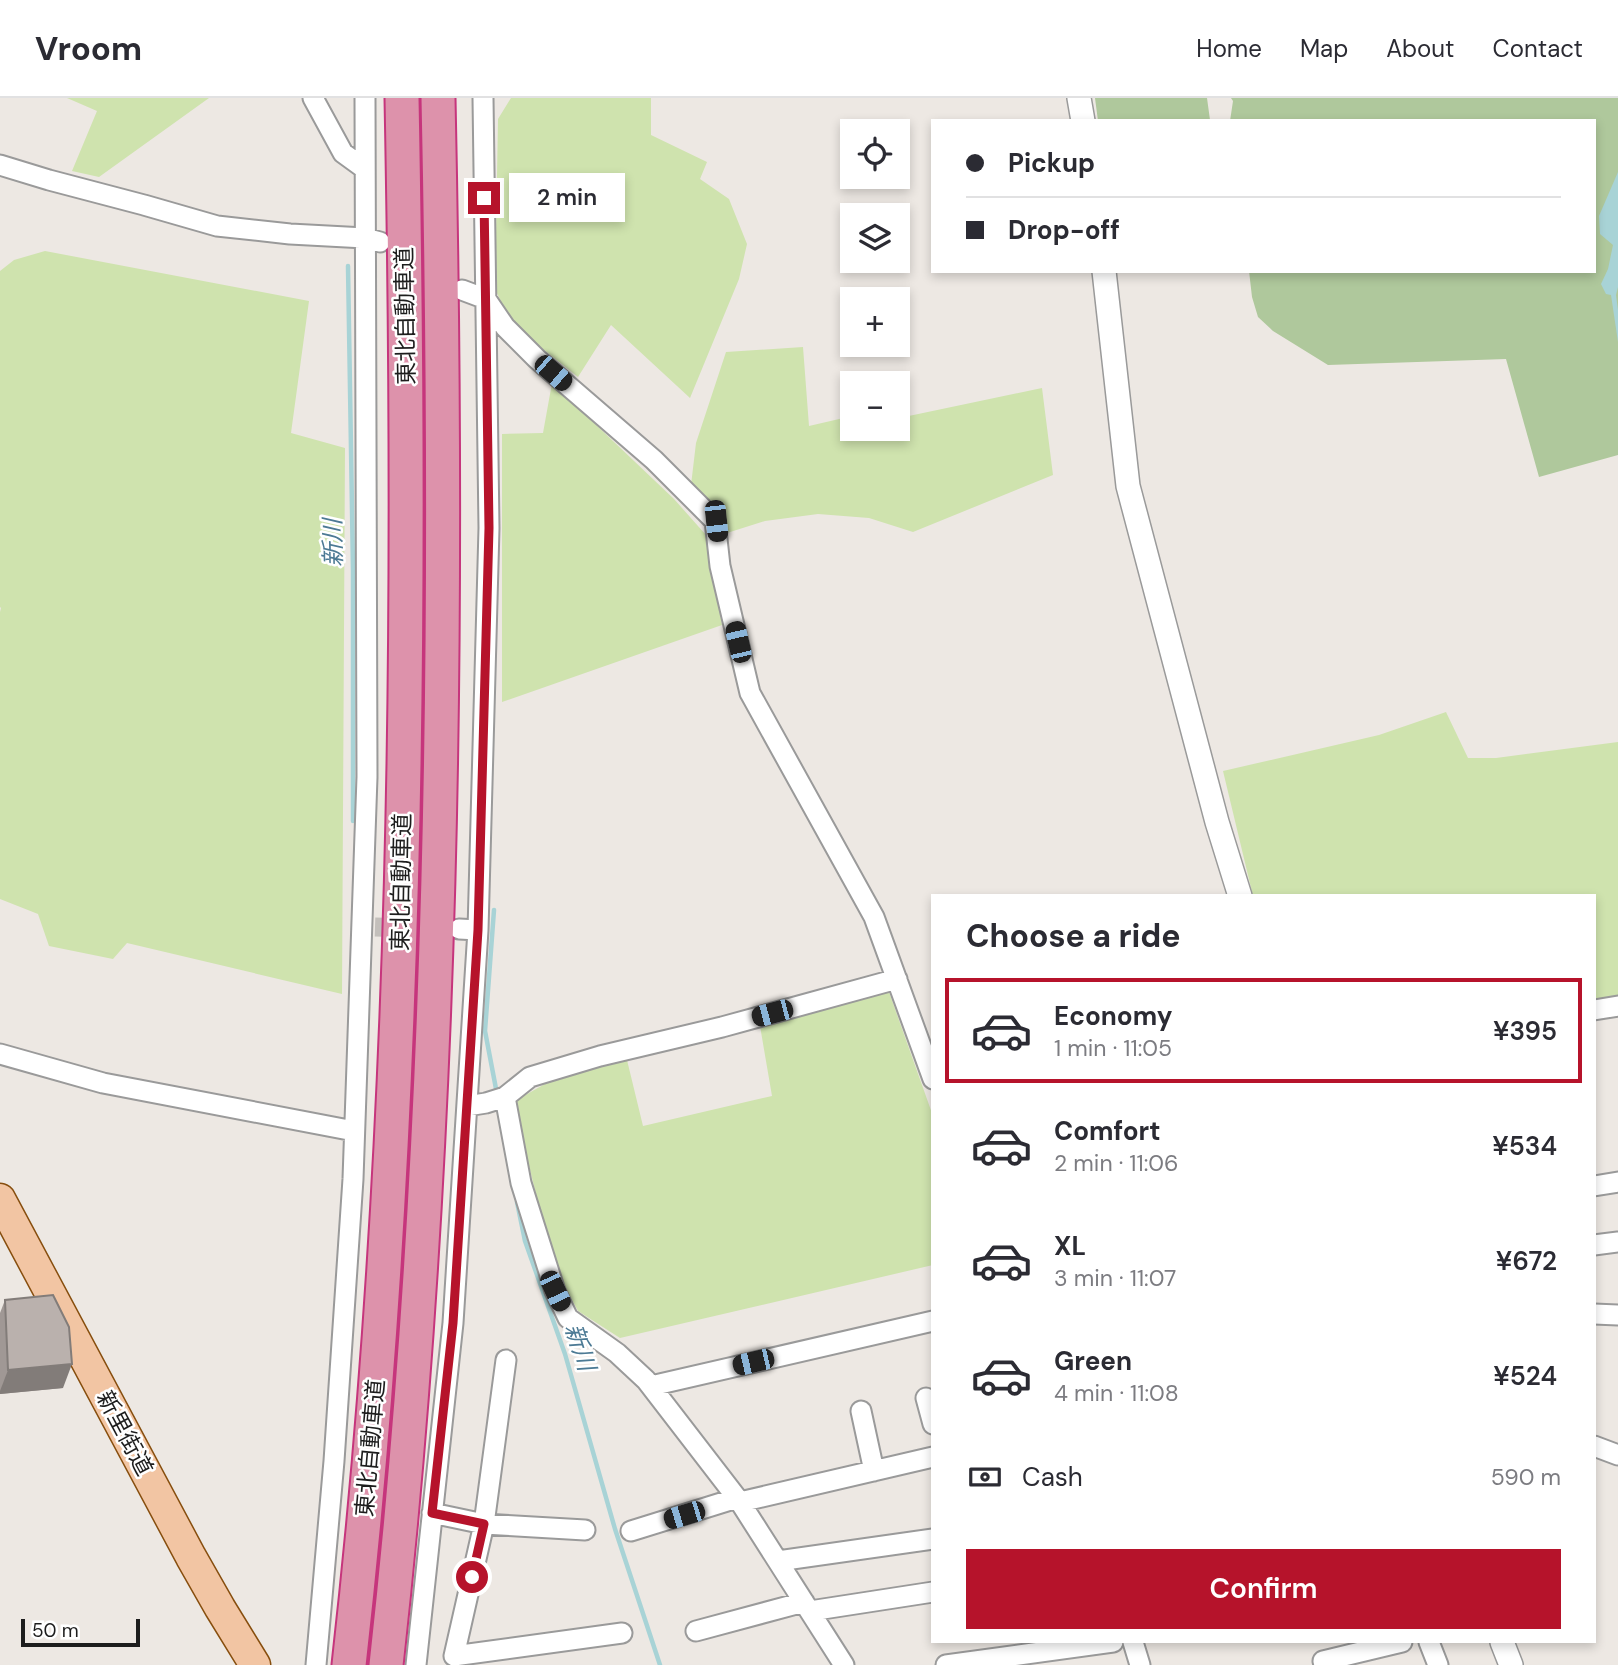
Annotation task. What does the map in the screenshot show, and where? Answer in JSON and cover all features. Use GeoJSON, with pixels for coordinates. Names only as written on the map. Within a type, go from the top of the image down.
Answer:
{"type":"FeatureCollection","features":[{"type":"Feature","properties":{"kind":"highway","name":"東北自動車道"},"geometry":{"type":"LineString","coordinates":[[349,1665],[359,1584],[374,1404],[387,1231],[397,1038],[406,614],[402,98]]}},
{"type":"Feature","properties":{"kind":"highway","name":"東北自動車道"},"geometry":{"type":"LineString","coordinates":[[386,1665],[409,1420],[433,1040],[442,614],[438,98]]}},
{"type":"Feature","properties":{"kind":"main road","name":"新里街道"},"geometry":{"type":"LineString","coordinates":[[0,1199],[202,1577],[255,1665]]}},
{"type":"Feature","properties":{"kind":"street"},"geometry":{"type":"LineString","coordinates":[[313,98],[343,153],[365,169]]}},
{"type":"Feature","properties":{"kind":"street"},"geometry":{"type":"LineString","coordinates":[[316,1665],[335,1447],[369,927],[367,778],[372,240],[365,169],[365,98]]}},
{"type":"Feature","properties":{"kind":"street"},"geometry":{"type":"LineString","coordinates":[[416,1665],[476,1104],[468,930],[489,528],[483,98]]}},
{"type":"Feature","properties":{"kind":"street"},"geometry":{"type":"LineString","coordinates":[[1079,98],[1083,119]]}},
{"type":"Feature","properties":{"kind":"street"},"geometry":{"type":"LineString","coordinates":[[0,164],[216,226],[372,240]]}},
{"type":"Feature","properties":{"kind":"street"},"geometry":{"type":"LineString","coordinates":[[1104,273],[1128,486],[1217,822],[1239,894]]}},
{"type":"Feature","properties":{"kind":"street"},"geometry":{"type":"LineString","coordinates":[[462,290],[486,299],[505,327],[537,359],[654,460],[716,521],[720,566],[750,693],[874,917],[931,1073]]}},
{"type":"Feature","properties":{"kind":"street"},"geometry":{"type":"LineString","coordinates":[[476,1104],[505,1097],[530,1077],[600,1056],[722,1027],[897,979]]}},
{"type":"Feature","properties":{"kind":"street"},"geometry":{"type":"LineString","coordinates":[[1596,1010],[1618,1006]]}},
{"type":"Feature","properties":{"kind":"street"},"geometry":{"type":"LineString","coordinates":[[0,1054],[103,1083],[354,1130]]}},
{"type":"Feature","properties":{"kind":"street"},"geometry":{"type":"LineString","coordinates":[[505,1097],[522,1183],[555,1291],[568,1318],[617,1353],[651,1386],[738,1500],[844,1665]]}},
{"type":"Feature","properties":{"kind":"street"},"geometry":{"type":"LineString","coordinates":[[1596,1186],[1618,1182]]}},
{"type":"Feature","properties":{"kind":"street"},"geometry":{"type":"LineString","coordinates":[[1596,1245],[1618,1242]]}},
{"type":"Feature","properties":{"kind":"street"},"geometry":{"type":"LineString","coordinates":[[1596,1314],[1618,1315]]}},
{"type":"Feature","properties":{"kind":"street"},"geometry":{"type":"LineString","coordinates":[[651,1386],[931,1321]]}},
{"type":"Feature","properties":{"kind":"street"},"geometry":{"type":"LineString","coordinates":[[506,1360],[484,1524],[454,1656],[622,1633]]}},
{"type":"Feature","properties":{"kind":"street"},"geometry":{"type":"LineString","coordinates":[[926,1398],[931,1417]]}},
{"type":"Feature","properties":{"kind":"street"},"geometry":{"type":"LineString","coordinates":[[861,1411],[874,1471]]}},
{"type":"Feature","properties":{"kind":"street"},"geometry":{"type":"LineString","coordinates":[[1596,1447],[1618,1455]]}},
{"type":"Feature","properties":{"kind":"street"},"geometry":{"type":"LineString","coordinates":[[631,1531],[738,1500],[931,1457]]}},
{"type":"Feature","properties":{"kind":"street"},"geometry":{"type":"LineString","coordinates":[[432,1513],[484,1524],[585,1530]]}},
{"type":"Feature","properties":{"kind":"street"},"geometry":{"type":"LineString","coordinates":[[778,1561],[931,1539]]}},
{"type":"Feature","properties":{"kind":"street"},"geometry":{"type":"LineString","coordinates":[[696,1632],[807,1607],[931,1592]]}},
{"type":"Feature","properties":{"kind":"street"},"geometry":{"type":"LineString","coordinates":[[946,1665],[1106,1643]]}},
{"type":"Feature","properties":{"kind":"street"},"geometry":{"type":"LineString","coordinates":[[1133,1643],[1140,1665]]}},
{"type":"Feature","properties":{"kind":"street"},"geometry":{"type":"LineString","coordinates":[[1324,1665],[1323,1661],[1398,1643]]}},
{"type":"Feature","properties":{"kind":"street"},"geometry":{"type":"LineString","coordinates":[[1429,1643],[1438,1665]]}},
{"type":"Feature","properties":{"kind":"street"},"geometry":{"type":"LineString","coordinates":[[1502,1643],[1511,1665]]}},
{"type":"Feature","properties":{"kind":"green space"},"geometry":{"type":"Polygon","coordinates":[[[67,98],[209,98],[99,177],[72,171],[97,111],[67,98]]]}},
{"type":"Feature","properties":{"kind":"green space"},"geometry":{"type":"Polygon","coordinates":[[[511,98],[651,98],[651,135],[707,162],[700,179],[729,199],[747,244],[739,279],[690,398],[611,325],[578,377],[524,334],[508,316],[495,289],[498,119],[511,98]]]}},
{"type":"Feature","properties":{"kind":"green space"},"geometry":{"type":"Polygon","coordinates":[[[1095,98],[1207,98],[1210,119],[1098,119],[1095,98]]]}},
{"type":"Feature","properties":{"kind":"green space"},"geometry":{"type":"Polygon","coordinates":[[[1231,98],[1618,98],[1618,455],[1539,477],[1506,359],[1328,365],[1273,331],[1258,317],[1249,273],[1596,273],[1596,119],[1230,119],[1231,98]]]}},
{"type":"Feature","properties":{"kind":"green space"},"geometry":{"type":"Polygon","coordinates":[[[45,251],[309,301],[291,433],[345,448],[342,994],[127,943],[113,959],[49,946],[38,914],[0,899],[0,271],[14,260],[45,251]]]}},
{"type":"Feature","properties":{"kind":"green space"},"geometry":{"type":"Polygon","coordinates":[[[803,347],[809,426],[840,419],[840,441],[910,441],[910,416],[1042,388],[1053,475],[913,532],[869,518],[818,514],[765,521],[727,533],[725,513],[691,485],[696,443],[726,352],[803,347]]]}},
{"type":"Feature","properties":{"kind":"green space"},"geometry":{"type":"Polygon","coordinates":[[[552,383],[674,499],[706,535],[722,625],[502,702],[502,434],[543,433],[552,383]]]}},
{"type":"Feature","properties":{"kind":"green space"},"geometry":{"type":"Polygon","coordinates":[[[1446,712],[1468,758],[1496,758],[1618,742],[1618,1001],[1596,1004],[1596,894],[1253,894],[1223,771],[1379,735],[1446,712]]]}},
{"type":"Feature","properties":{"kind":"green space"},"geometry":{"type":"Polygon","coordinates":[[[889,992],[931,1110],[931,1265],[620,1338],[578,1311],[554,1266],[513,1102],[575,1067],[627,1060],[643,1126],[772,1096],[760,1026],[889,992]]]}},
{"type":"Feature","properties":{"kind":"water"},"geometry":{"type":"Polygon","coordinates":[[[1618,172],[1618,342],[1611,295],[1606,294],[1601,284],[1608,269],[1613,245],[1600,234],[1599,216],[1618,172]]]}},
{"type":"Feature","properties":{"kind":"building"},"geometry":{"type":"Polygon","coordinates":[[[53,1295],[69,1327],[72,1364],[8,1370],[5,1300],[53,1295]]]}},
{"type":"Feature","properties":{"kind":"waterway","name":"新川"},"geometry":{"type":"LineString","coordinates":[[348,266],[353,570],[353,821]]}},
{"type":"Feature","properties":{"kind":"waterway","name":"新川"},"geometry":{"type":"LineString","coordinates":[[494,910],[485,1031],[497,1094]]}},
{"type":"Feature","properties":{"kind":"waterway","name":"新川"},"geometry":{"type":"LineString","coordinates":[[517,1202],[525,1241],[565,1354],[615,1529],[660,1665]]}},
{"type":"Feature","properties":{"kind":"tunnel"},"geometry":{"type":"LineString","coordinates":[[375,927],[444,929]]}},
{"type":"Feature","properties":{"kind":"route"},"geometry":{"type":"LineString","coordinates":[[472,1577],[484,1524],[432,1513],[453,1323],[478,930],[489,528],[484,198]]}}]}
